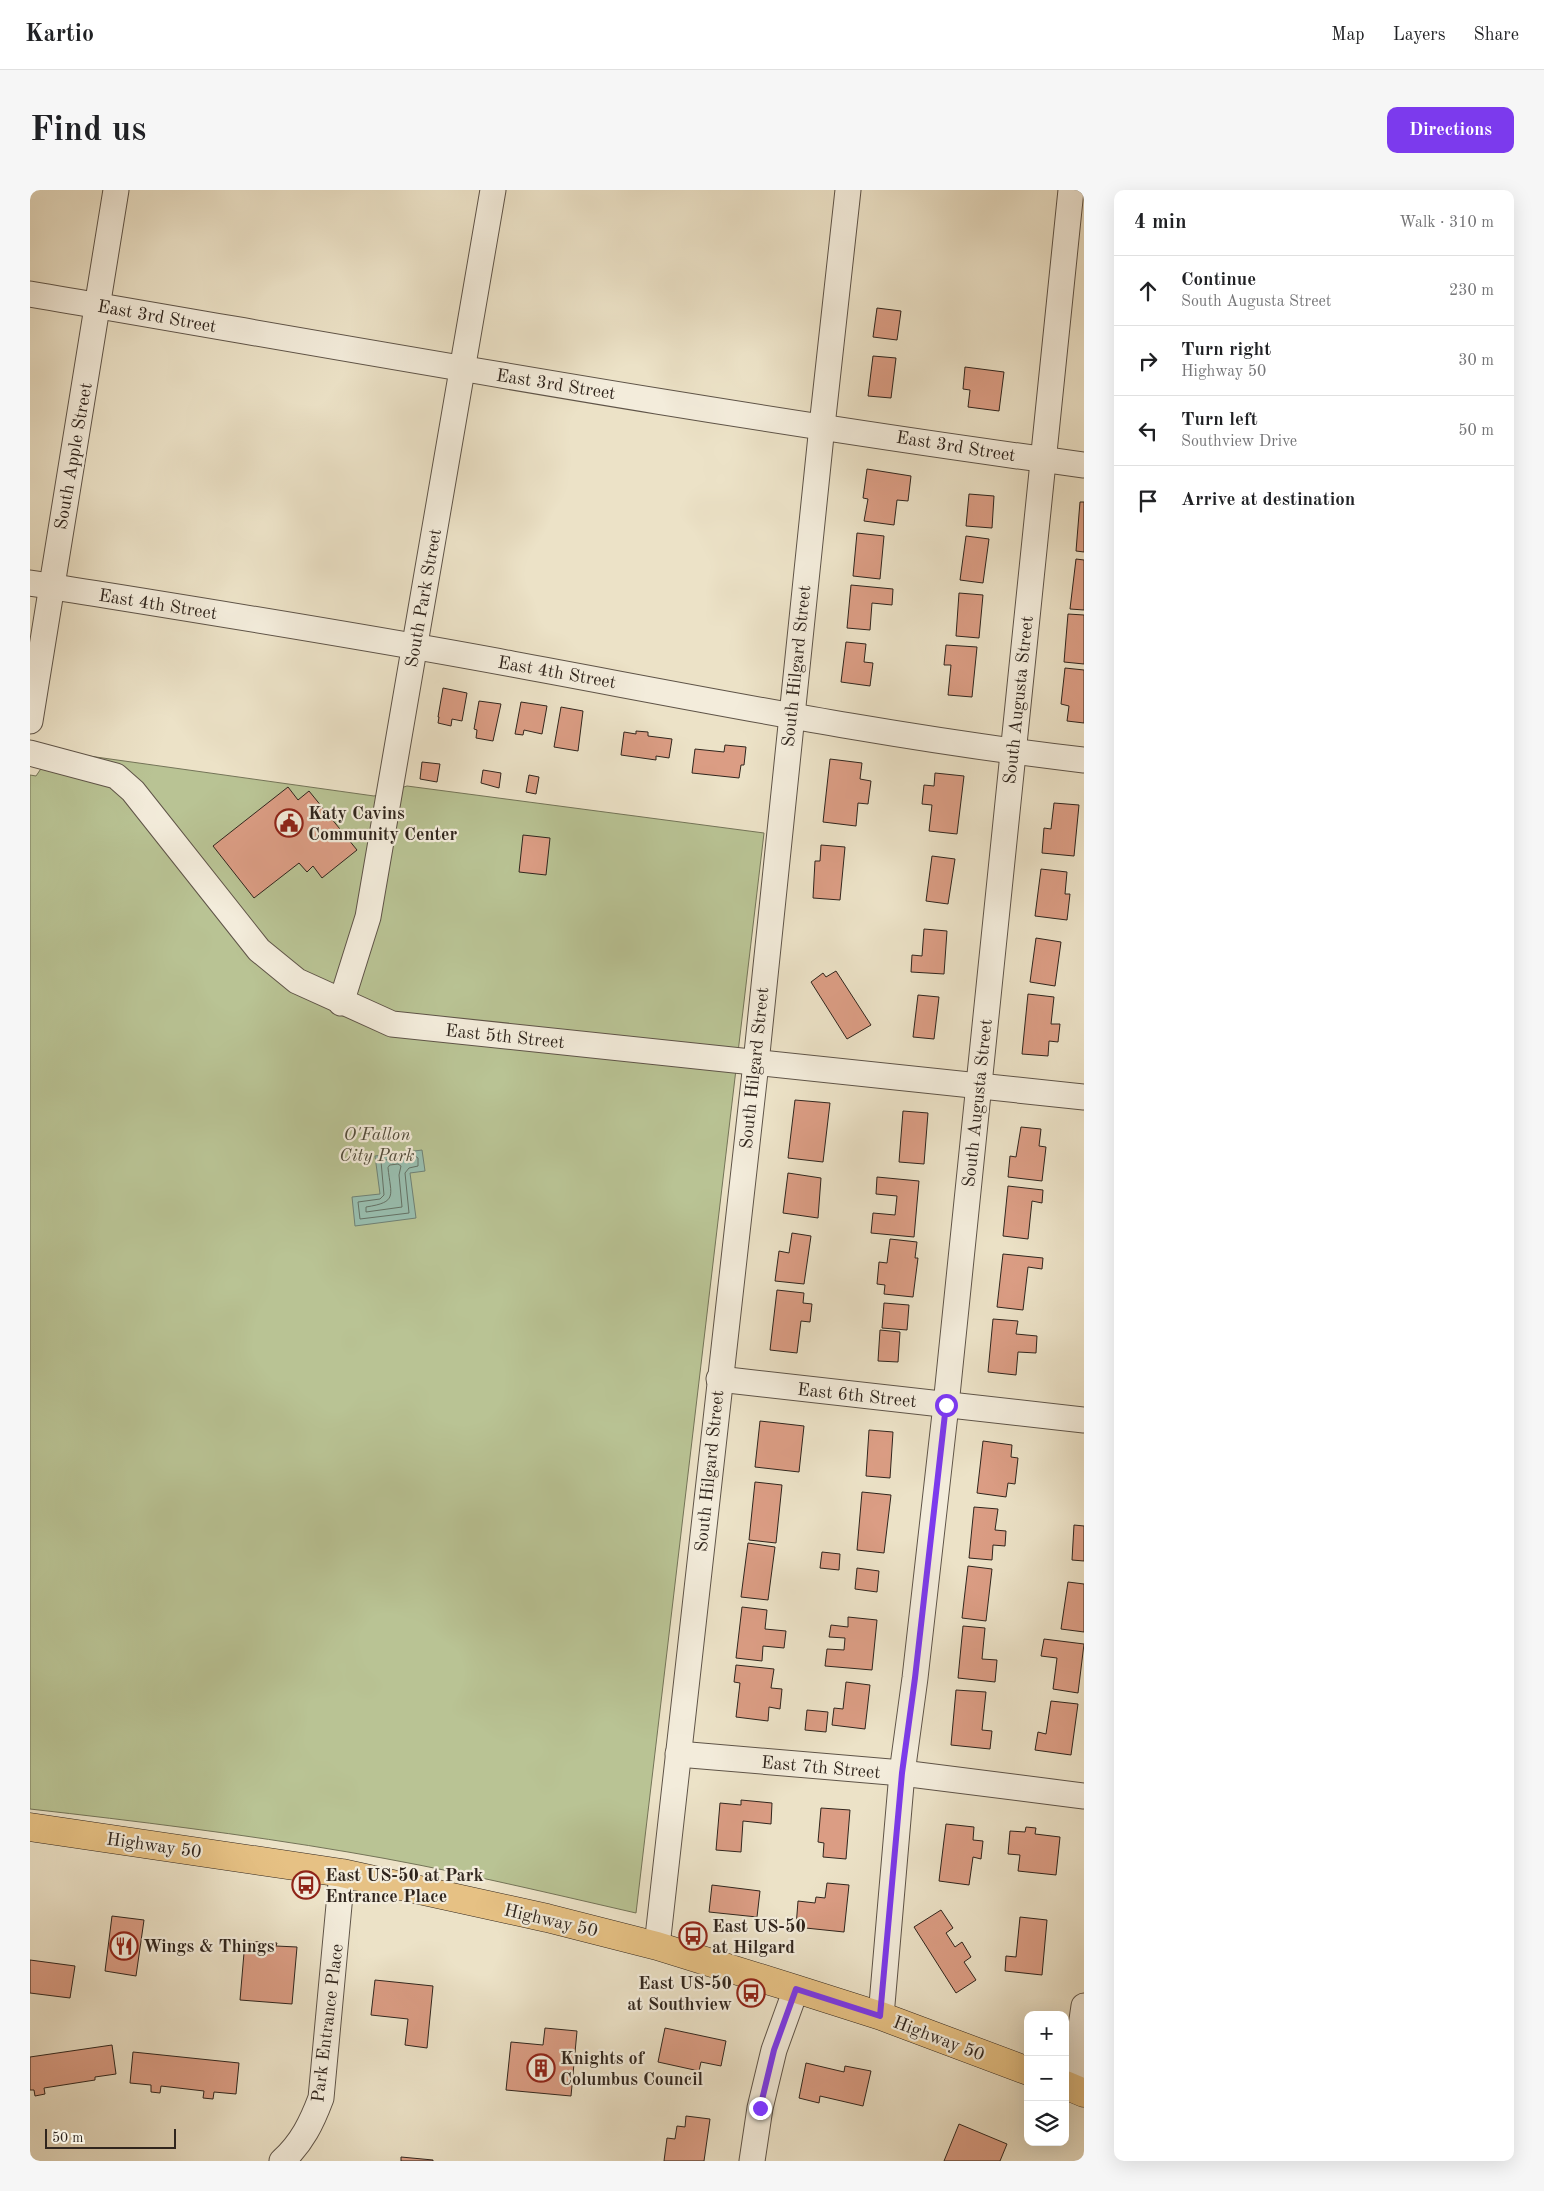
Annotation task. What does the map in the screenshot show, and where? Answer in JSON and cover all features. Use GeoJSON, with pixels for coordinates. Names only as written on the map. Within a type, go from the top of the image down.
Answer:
{"type":"FeatureCollection","features":[{"type":"Feature","properties":{"kind":"main road","name":"Highway 50"},"geometry":{"type":"LineString","coordinates":[[30,1826],[342,1873],[547,1918],[657,1946],[796,1989],[880,2016],[1024,2070]]}},
{"type":"Feature","properties":{"kind":"street","name":"South Apple Street"},"geometry":{"type":"LineString","coordinates":[[30,721],[41,585],[99,306],[116,190]]}},
{"type":"Feature","properties":{"kind":"street","name":"South Park Street"},"geometry":{"type":"LineString","coordinates":[[342,1003],[368,916],[464,369],[493,190]]}},
{"type":"Feature","properties":{"kind":"street","name":"South Hilgard Street"},"geometry":{"type":"LineString","coordinates":[[657,1946],[719,1379],[756,1063],[791,716],[848,190]]}},
{"type":"Feature","properties":{"kind":"street","name":"South Augusta Street"},"geometry":{"type":"LineString","coordinates":[[880,2016],[902,1773],[915,1678],[946,1405],[1071,190]]}},
{"type":"Feature","properties":{"kind":"street","name":"East 3rd Street"},"geometry":{"type":"LineString","coordinates":[[30,294],[464,369],[822,426],[1084,465]]}},
{"type":"Feature","properties":{"kind":"street","name":"East 4th Street"},"geometry":{"type":"LineString","coordinates":[[41,585],[414,646],[791,716],[1012,752],[1084,760]]}},
{"type":"Feature","properties":{"kind":"street","name":"East 5th Street"},"geometry":{"type":"LineString","coordinates":[[30,753],[116,776],[133,791],[259,950],[297,981],[392,1024],[1084,1098]]}},
{"type":"Feature","properties":{"kind":"street","name":"East 6th Street"},"geometry":{"type":"LineString","coordinates":[[719,1379],[1084,1420]]}},
{"type":"Feature","properties":{"kind":"street","name":"East 7th Street"},"geometry":{"type":"LineString","coordinates":[[678,1754],[902,1773],[1084,1796]]}},
{"type":"Feature","properties":{"kind":"street","name":"Park Entrance Place"},"geometry":{"type":"LineString","coordinates":[[282,2161],[300,2142],[309,2128],[321,2098],[342,1873]]}},
{"type":"Feature","properties":{"kind":"street"},"geometry":{"type":"LineString","coordinates":[[752,2161],[760,2108],[774,2050],[796,1989]]}},
{"type":"Feature","properties":{"kind":"street"},"geometry":{"type":"LineString","coordinates":[[1074,2089],[1084,2006]]}},
{"type":"Feature","properties":{"kind":"green space","name":"O'Fallon City Park"},"geometry":{"type":"Polygon","coordinates":[[[53,751],[374,796],[407,786],[764,833],[636,1913],[384,1858],[189,1828],[30,1809],[30,775],[36,776],[53,751]]]}},
{"type":"Feature","properties":{"kind":"water"},"geometry":{"type":"Polygon","coordinates":[[[422,1150],[425,1171],[410,1173],[416,1218],[355,1226],[352,1197],[380,1194],[375,1156],[422,1150]]]}},
{"type":"Feature","properties":{"kind":"building"},"geometry":{"type":"Polygon","coordinates":[[[877,308],[901,311],[897,340],[873,337],[877,308]]]}},
{"type":"Feature","properties":{"kind":"building"},"geometry":{"type":"Polygon","coordinates":[[[873,356],[896,358],[891,398],[868,396],[873,356]]]}},
{"type":"Feature","properties":{"kind":"building"},"geometry":{"type":"Polygon","coordinates":[[[965,367],[1004,372],[999,411],[968,407],[970,390],[963,389],[965,367]]]}},
{"type":"Feature","properties":{"kind":"building"},"geometry":{"type":"Polygon","coordinates":[[[867,469],[911,476],[908,501],[897,500],[894,525],[864,521],[868,499],[863,498],[867,469]]]}},
{"type":"Feature","properties":{"kind":"building"},"geometry":{"type":"Polygon","coordinates":[[[969,494],[994,496],[992,528],[966,526],[969,494]]]}},
{"type":"Feature","properties":{"kind":"building"},"geometry":{"type":"Polygon","coordinates":[[[1080,502],[1084,502],[1084,552],[1076,551],[1080,502]]]}},
{"type":"Feature","properties":{"kind":"building"},"geometry":{"type":"Polygon","coordinates":[[[857,533],[884,536],[880,579],[853,576],[857,533]]]}},
{"type":"Feature","properties":{"kind":"building"},"geometry":{"type":"Polygon","coordinates":[[[966,536],[989,539],[983,583],[960,580],[966,536]]]}},
{"type":"Feature","properties":{"kind":"building"},"geometry":{"type":"Polygon","coordinates":[[[1076,559],[1084,560],[1084,610],[1070,609],[1076,559]]]}},
{"type":"Feature","properties":{"kind":"building"},"geometry":{"type":"Polygon","coordinates":[[[851,585],[893,589],[892,605],[872,603],[870,630],[847,628],[851,585]]]}},
{"type":"Feature","properties":{"kind":"building"},"geometry":{"type":"Polygon","coordinates":[[[959,593],[983,595],[979,638],[956,636],[959,593]]]}},
{"type":"Feature","properties":{"kind":"building"},"geometry":{"type":"Polygon","coordinates":[[[1068,614],[1084,615],[1084,664],[1064,662],[1068,614]]]}},
{"type":"Feature","properties":{"kind":"building"},"geometry":{"type":"Polygon","coordinates":[[[846,642],[866,644],[864,662],[873,663],[870,686],[841,682],[846,642]]]}},
{"type":"Feature","properties":{"kind":"building"},"geometry":{"type":"Polygon","coordinates":[[[946,645],[977,647],[972,697],[948,695],[951,665],[944,665],[946,645]]]}},
{"type":"Feature","properties":{"kind":"building"},"geometry":{"type":"Polygon","coordinates":[[[1065,668],[1084,670],[1084,723],[1067,721],[1069,706],[1061,704],[1065,668]]]}},
{"type":"Feature","properties":{"kind":"building"},"geometry":{"type":"Polygon","coordinates":[[[443,688],[467,693],[462,721],[452,719],[451,726],[438,723],[443,688]]]}},
{"type":"Feature","properties":{"kind":"building"},"geometry":{"type":"Polygon","coordinates":[[[479,701],[501,704],[493,741],[476,738],[477,730],[474,729],[479,701]]]}},
{"type":"Feature","properties":{"kind":"building"},"geometry":{"type":"Polygon","coordinates":[[[521,702],[547,706],[542,734],[524,730],[523,735],[515,734],[521,702]]]}},
{"type":"Feature","properties":{"kind":"building"},"geometry":{"type":"Polygon","coordinates":[[[561,707],[583,711],[578,751],[554,747],[561,707]]]}},
{"type":"Feature","properties":{"kind":"building"},"geometry":{"type":"Polygon","coordinates":[[[636,731],[648,732],[648,736],[672,739],[669,758],[656,756],[656,760],[621,755],[624,732],[636,734],[636,731]]]}},
{"type":"Feature","properties":{"kind":"building"},"geometry":{"type":"Polygon","coordinates":[[[725,745],[746,747],[744,765],[741,765],[739,778],[692,773],[695,749],[724,752],[725,745]]]}},
{"type":"Feature","properties":{"kind":"building"},"geometry":{"type":"Polygon","coordinates":[[[830,759],[862,763],[860,779],[871,781],[868,804],[858,803],[856,826],[823,822],[830,759]]]}},
{"type":"Feature","properties":{"kind":"building"},"geometry":{"type":"Polygon","coordinates":[[[422,762],[440,764],[437,782],[420,779],[422,762]]]}},
{"type":"Feature","properties":{"kind":"building"},"geometry":{"type":"Polygon","coordinates":[[[483,770],[501,773],[499,788],[481,783],[483,770]]]}},
{"type":"Feature","properties":{"kind":"building"},"geometry":{"type":"Polygon","coordinates":[[[935,773],[964,776],[957,834],[929,831],[932,805],[922,804],[924,785],[934,786],[935,773]]]}},
{"type":"Feature","properties":{"kind":"building"},"geometry":{"type":"Polygon","coordinates":[[[529,775],[539,777],[536,794],[526,792],[529,775]]]}},
{"type":"Feature","properties":{"kind":"building","name":"Katy Cavins Community Center"},"geometry":{"type":"Polygon","coordinates":[[[288,787],[298,800],[309,791],[357,850],[322,878],[313,866],[307,872],[299,863],[254,898],[213,846],[288,787]]]}},
{"type":"Feature","properties":{"kind":"building"},"geometry":{"type":"Polygon","coordinates":[[[1054,803],[1079,805],[1074,856],[1042,853],[1044,828],[1051,829],[1054,803]]]}},
{"type":"Feature","properties":{"kind":"building"},"geometry":{"type":"Polygon","coordinates":[[[523,835],[550,838],[546,875],[519,872],[523,835]]]}},
{"type":"Feature","properties":{"kind":"building"},"geometry":{"type":"Polygon","coordinates":[[[821,845],[845,847],[840,900],[813,898],[815,861],[820,861],[821,845]]]}},
{"type":"Feature","properties":{"kind":"building"},"geometry":{"type":"Polygon","coordinates":[[[932,856],[955,859],[948,904],[926,901],[932,856]]]}},
{"type":"Feature","properties":{"kind":"building"},"geometry":{"type":"Polygon","coordinates":[[[1041,869],[1067,872],[1065,894],[1070,894],[1067,920],[1035,916],[1041,869]]]}},
{"type":"Feature","properties":{"kind":"building"},"geometry":{"type":"Polygon","coordinates":[[[924,929],[947,931],[944,974],[911,972],[912,955],[922,956],[924,929]]]}},
{"type":"Feature","properties":{"kind":"building"},"geometry":{"type":"Polygon","coordinates":[[[1036,938],[1061,942],[1055,986],[1030,982],[1036,938]]]}},
{"type":"Feature","properties":{"kind":"building"},"geometry":{"type":"Polygon","coordinates":[[[836,971],[871,1025],[847,1039],[811,982],[823,973],[826,977],[836,971]]]}},
{"type":"Feature","properties":{"kind":"building"},"geometry":{"type":"Polygon","coordinates":[[[1028,994],[1054,997],[1051,1024],[1060,1024],[1058,1042],[1049,1041],[1048,1056],[1022,1054],[1028,994]]]}},
{"type":"Feature","properties":{"kind":"building"},"geometry":{"type":"Polygon","coordinates":[[[918,995],[939,997],[934,1039],[913,1037],[918,995]]]}},
{"type":"Feature","properties":{"kind":"building"},"geometry":{"type":"Polygon","coordinates":[[[795,1100],[830,1103],[823,1162],[788,1158],[795,1100]]]}},
{"type":"Feature","properties":{"kind":"building"},"geometry":{"type":"Polygon","coordinates":[[[903,1111],[928,1113],[924,1164],[899,1162],[903,1111]]]}},
{"type":"Feature","properties":{"kind":"building"},"geometry":{"type":"Polygon","coordinates":[[[1021,1127],[1041,1129],[1039,1146],[1046,1147],[1042,1181],[1008,1177],[1010,1156],[1016,1157],[1021,1127]]]}},
{"type":"Feature","properties":{"kind":"building"},"geometry":{"type":"Polygon","coordinates":[[[788,1173],[821,1178],[818,1218],[783,1213],[788,1173]]]}},
{"type":"Feature","properties":{"kind":"building"},"geometry":{"type":"Polygon","coordinates":[[[877,1177],[919,1181],[914,1237],[871,1233],[873,1213],[895,1215],[897,1196],[876,1194],[877,1177]]]}},
{"type":"Feature","properties":{"kind":"building"},"geometry":{"type":"Polygon","coordinates":[[[1008,1186],[1043,1190],[1042,1203],[1032,1201],[1028,1239],[1003,1236],[1008,1186]]]}},
{"type":"Feature","properties":{"kind":"building"},"geometry":{"type":"Polygon","coordinates":[[[792,1233],[811,1236],[804,1284],[775,1281],[779,1251],[789,1253],[792,1233]]]}},
{"type":"Feature","properties":{"kind":"building"},"geometry":{"type":"Polygon","coordinates":[[[890,1239],[917,1242],[915,1258],[918,1258],[913,1297],[884,1294],[885,1285],[877,1284],[879,1262],[887,1263],[890,1239]]]}},
{"type":"Feature","properties":{"kind":"building"},"geometry":{"type":"Polygon","coordinates":[[[1003,1254],[1043,1258],[1042,1269],[1028,1267],[1023,1310],[997,1307],[1003,1254]]]}},
{"type":"Feature","properties":{"kind":"building"},"geometry":{"type":"Polygon","coordinates":[[[777,1290],[804,1293],[803,1303],[812,1304],[810,1322],[801,1321],[797,1353],[770,1350],[777,1290]]]}},
{"type":"Feature","properties":{"kind":"building"},"geometry":{"type":"Polygon","coordinates":[[[884,1303],[909,1305],[907,1330],[882,1328],[884,1303]]]}},
{"type":"Feature","properties":{"kind":"building"},"geometry":{"type":"Polygon","coordinates":[[[993,1319],[1018,1321],[1016,1334],[1037,1336],[1036,1353],[1018,1352],[1016,1375],[988,1372],[993,1319]]]}},
{"type":"Feature","properties":{"kind":"building"},"geometry":{"type":"Polygon","coordinates":[[[880,1330],[900,1332],[898,1362],[878,1361],[880,1330]]]}},
{"type":"Feature","properties":{"kind":"building"},"geometry":{"type":"Polygon","coordinates":[[[760,1421],[804,1426],[799,1472],[755,1467],[760,1421]]]}},
{"type":"Feature","properties":{"kind":"building"},"geometry":{"type":"Polygon","coordinates":[[[869,1430],[893,1432],[890,1478],[866,1476],[869,1430]]]}},
{"type":"Feature","properties":{"kind":"building"},"geometry":{"type":"Polygon","coordinates":[[[983,1441],[1012,1445],[1011,1457],[1018,1458],[1015,1484],[1008,1483],[1006,1497],[977,1493],[983,1441]]]}},
{"type":"Feature","properties":{"kind":"building"},"geometry":{"type":"Polygon","coordinates":[[[755,1482],[782,1485],[776,1543],[749,1540],[755,1482]]]}},
{"type":"Feature","properties":{"kind":"building"},"geometry":{"type":"Polygon","coordinates":[[[862,1492],[891,1495],[884,1553],[857,1550],[862,1492]]]}},
{"type":"Feature","properties":{"kind":"building"},"geometry":{"type":"Polygon","coordinates":[[[974,1507],[998,1509],[995,1530],[1006,1531],[1005,1546],[993,1545],[992,1560],[969,1558],[974,1507]]]}},
{"type":"Feature","properties":{"kind":"building"},"geometry":{"type":"Polygon","coordinates":[[[1074,1525],[1084,1526],[1084,1561],[1072,1560],[1074,1525]]]}},
{"type":"Feature","properties":{"kind":"building"},"geometry":{"type":"Polygon","coordinates":[[[748,1543],[775,1547],[768,1600],[741,1597],[748,1543]]]}},
{"type":"Feature","properties":{"kind":"building"},"geometry":{"type":"Polygon","coordinates":[[[822,1552],[840,1554],[839,1570],[820,1568],[822,1552]]]}},
{"type":"Feature","properties":{"kind":"building"},"geometry":{"type":"Polygon","coordinates":[[[968,1566],[992,1569],[986,1621],[962,1618],[968,1566]]]}},
{"type":"Feature","properties":{"kind":"building"},"geometry":{"type":"Polygon","coordinates":[[[857,1568],[879,1571],[877,1592],[855,1589],[857,1568]]]}},
{"type":"Feature","properties":{"kind":"building"},"geometry":{"type":"Polygon","coordinates":[[[1068,1582],[1084,1584],[1084,1632],[1061,1629],[1068,1582]]]}},
{"type":"Feature","properties":{"kind":"building"},"geometry":{"type":"Polygon","coordinates":[[[742,1607],[767,1610],[765,1629],[786,1631],[784,1648],[763,1646],[762,1661],[736,1658],[742,1607]]]}},
{"type":"Feature","properties":{"kind":"building"},"geometry":{"type":"Polygon","coordinates":[[[848,1617],[877,1620],[872,1670],[825,1666],[827,1649],[844,1650],[845,1638],[829,1637],[831,1625],[848,1627],[848,1617]]]}},
{"type":"Feature","properties":{"kind":"building"},"geometry":{"type":"Polygon","coordinates":[[[963,1626],[985,1628],[982,1659],[997,1660],[995,1682],[958,1678],[963,1626]]]}},
{"type":"Feature","properties":{"kind":"building"},"geometry":{"type":"Polygon","coordinates":[[[1044,1639],[1084,1644],[1078,1693],[1053,1689],[1057,1658],[1041,1656],[1044,1639]]]}},
{"type":"Feature","properties":{"kind":"building"},"geometry":{"type":"Polygon","coordinates":[[[736,1665],[774,1669],[771,1688],[782,1689],[780,1709],[769,1707],[768,1721],[736,1717],[740,1683],[734,1682],[736,1665]]]}},
{"type":"Feature","properties":{"kind":"building"},"geometry":{"type":"Polygon","coordinates":[[[846,1682],[870,1685],[865,1729],[832,1725],[834,1708],[843,1709],[846,1682]]]}},
{"type":"Feature","properties":{"kind":"building"},"geometry":{"type":"Polygon","coordinates":[[[956,1690],[986,1692],[982,1730],[992,1731],[990,1749],[951,1745],[956,1690]]]}},
{"type":"Feature","properties":{"kind":"building"},"geometry":{"type":"Polygon","coordinates":[[[1051,1701],[1078,1704],[1071,1755],[1035,1750],[1038,1732],[1046,1734],[1051,1701]]]}},
{"type":"Feature","properties":{"kind":"building"},"geometry":{"type":"Polygon","coordinates":[[[807,1710],[828,1712],[826,1732],[805,1730],[807,1710]]]}},
{"type":"Feature","properties":{"kind":"building"},"geometry":{"type":"Polygon","coordinates":[[[741,1800],[772,1803],[771,1824],[743,1821],[741,1852],[716,1850],[720,1803],[741,1805],[741,1800]]]}},
{"type":"Feature","properties":{"kind":"building"},"geometry":{"type":"Polygon","coordinates":[[[821,1808],[850,1810],[846,1859],[823,1857],[824,1843],[818,1842],[821,1808]]]}},
{"type":"Feature","properties":{"kind":"building"},"geometry":{"type":"Polygon","coordinates":[[[946,1824],[974,1827],[973,1840],[983,1841],[981,1859],[973,1857],[969,1885],[939,1881],[946,1824]]]}},
{"type":"Feature","properties":{"kind":"building"},"geometry":{"type":"Polygon","coordinates":[[[1026,1827],[1036,1828],[1035,1834],[1060,1837],[1056,1875],[1018,1871],[1020,1855],[1008,1854],[1010,1831],[1025,1832],[1026,1827]]]}},
{"type":"Feature","properties":{"kind":"building"},"geometry":{"type":"Polygon","coordinates":[[[827,1883],[849,1885],[844,1932],[796,1927],[798,1901],[815,1903],[816,1897],[825,1898],[827,1883]]]}},
{"type":"Feature","properties":{"kind":"building"},"geometry":{"type":"Polygon","coordinates":[[[712,1885],[760,1891],[757,1917],[709,1912],[712,1885]]]}},
{"type":"Feature","properties":{"kind":"building"},"geometry":{"type":"Polygon","coordinates":[[[941,1910],[953,1928],[946,1933],[955,1947],[962,1942],[971,1957],[964,1962],[976,1980],[956,1993],[914,1927],[941,1910]]]}},
{"type":"Feature","properties":{"kind":"building","name":"Wings & Things"},"geometry":{"type":"Polygon","coordinates":[[[112,1916],[144,1920],[136,1976],[105,1971],[112,1916]]]}},
{"type":"Feature","properties":{"kind":"building"},"geometry":{"type":"Polygon","coordinates":[[[1020,1917],[1047,1920],[1042,1975],[1005,1971],[1006,1956],[1016,1957],[1020,1917]]]}},
{"type":"Feature","properties":{"kind":"building"},"geometry":{"type":"Polygon","coordinates":[[[245,1941],[277,1943],[276,1946],[297,1947],[292,2004],[240,2000],[245,1941]]]}},
{"type":"Feature","properties":{"kind":"building"},"geometry":{"type":"Polygon","coordinates":[[[30,1960],[75,1966],[70,1998],[30,1993],[30,1960]]]}},
{"type":"Feature","properties":{"kind":"building"},"geometry":{"type":"Polygon","coordinates":[[[375,1980],[433,1986],[427,2048],[405,2045],[408,2019],[371,2015],[375,1980]]]}},
{"type":"Feature","properties":{"kind":"building","name":"Knights of Columbus Council"},"geometry":{"type":"Polygon","coordinates":[[[545,2028],[577,2031],[571,2096],[506,2090],[511,2042],[543,2045],[545,2028]]]}},
{"type":"Feature","properties":{"kind":"building"},"geometry":{"type":"Polygon","coordinates":[[[665,2028],[726,2041],[721,2066],[701,2062],[699,2071],[658,2062],[665,2028]]]}},
{"type":"Feature","properties":{"kind":"building"},"geometry":{"type":"Polygon","coordinates":[[[112,2045],[116,2074],[95,2077],[95,2080],[44,2088],[45,2094],[35,2096],[34,2090],[30,2090],[30,2057],[112,2045]]]}},
{"type":"Feature","properties":{"kind":"building"},"geometry":{"type":"Polygon","coordinates":[[[133,2052],[239,2063],[236,2094],[214,2092],[213,2099],[203,2098],[204,2091],[161,2086],[160,2093],[151,2092],[151,2085],[130,2083],[133,2052]]]}},
{"type":"Feature","properties":{"kind":"building"},"geometry":{"type":"Polygon","coordinates":[[[806,2063],[844,2072],[845,2066],[871,2071],[863,2106],[820,2096],[819,2103],[799,2098],[806,2063]]]}},
{"type":"Feature","properties":{"kind":"building"},"geometry":{"type":"Polygon","coordinates":[[[686,2116],[710,2119],[704,2161],[664,2161],[667,2138],[675,2139],[677,2126],[685,2127],[686,2116]]]}},
{"type":"Feature","properties":{"kind":"building"},"geometry":{"type":"Polygon","coordinates":[[[959,2124],[1007,2144],[1000,2161],[944,2161],[959,2124]]]}},
{"type":"Feature","properties":{"kind":"building"},"geometry":{"type":"Polygon","coordinates":[[[401,2157],[433,2160],[433,2161],[401,2161],[401,2157]]]}},
{"type":"Feature","properties":{"kind":"place","name":"Katy Cavins Community Center"},"geometry":{"type":"Point","coordinates":[289,823]}},
{"type":"Feature","properties":{"kind":"place","name":"East US-50 at Park Entrance Place"},"geometry":{"type":"Point","coordinates":[306,1885]}},
{"type":"Feature","properties":{"kind":"place","name":"East US-50 at Hilgard"},"geometry":{"type":"Point","coordinates":[693,1936]}},
{"type":"Feature","properties":{"kind":"place","name":"Wings & Things"},"geometry":{"type":"Point","coordinates":[124,1946]}},
{"type":"Feature","properties":{"kind":"place","name":"East US-50 at Southview"},"geometry":{"type":"Point","coordinates":[751,1993]}},
{"type":"Feature","properties":{"kind":"place","name":"Knights of Columbus Council"},"geometry":{"type":"Point","coordinates":[541,2068]}},
{"type":"Feature","properties":{"kind":"route"},"geometry":{"type":"LineString","coordinates":[[760,2108],[774,2050],[796,1989],[880,2016],[902,1773],[915,1678],[946,1405]]}}]}
